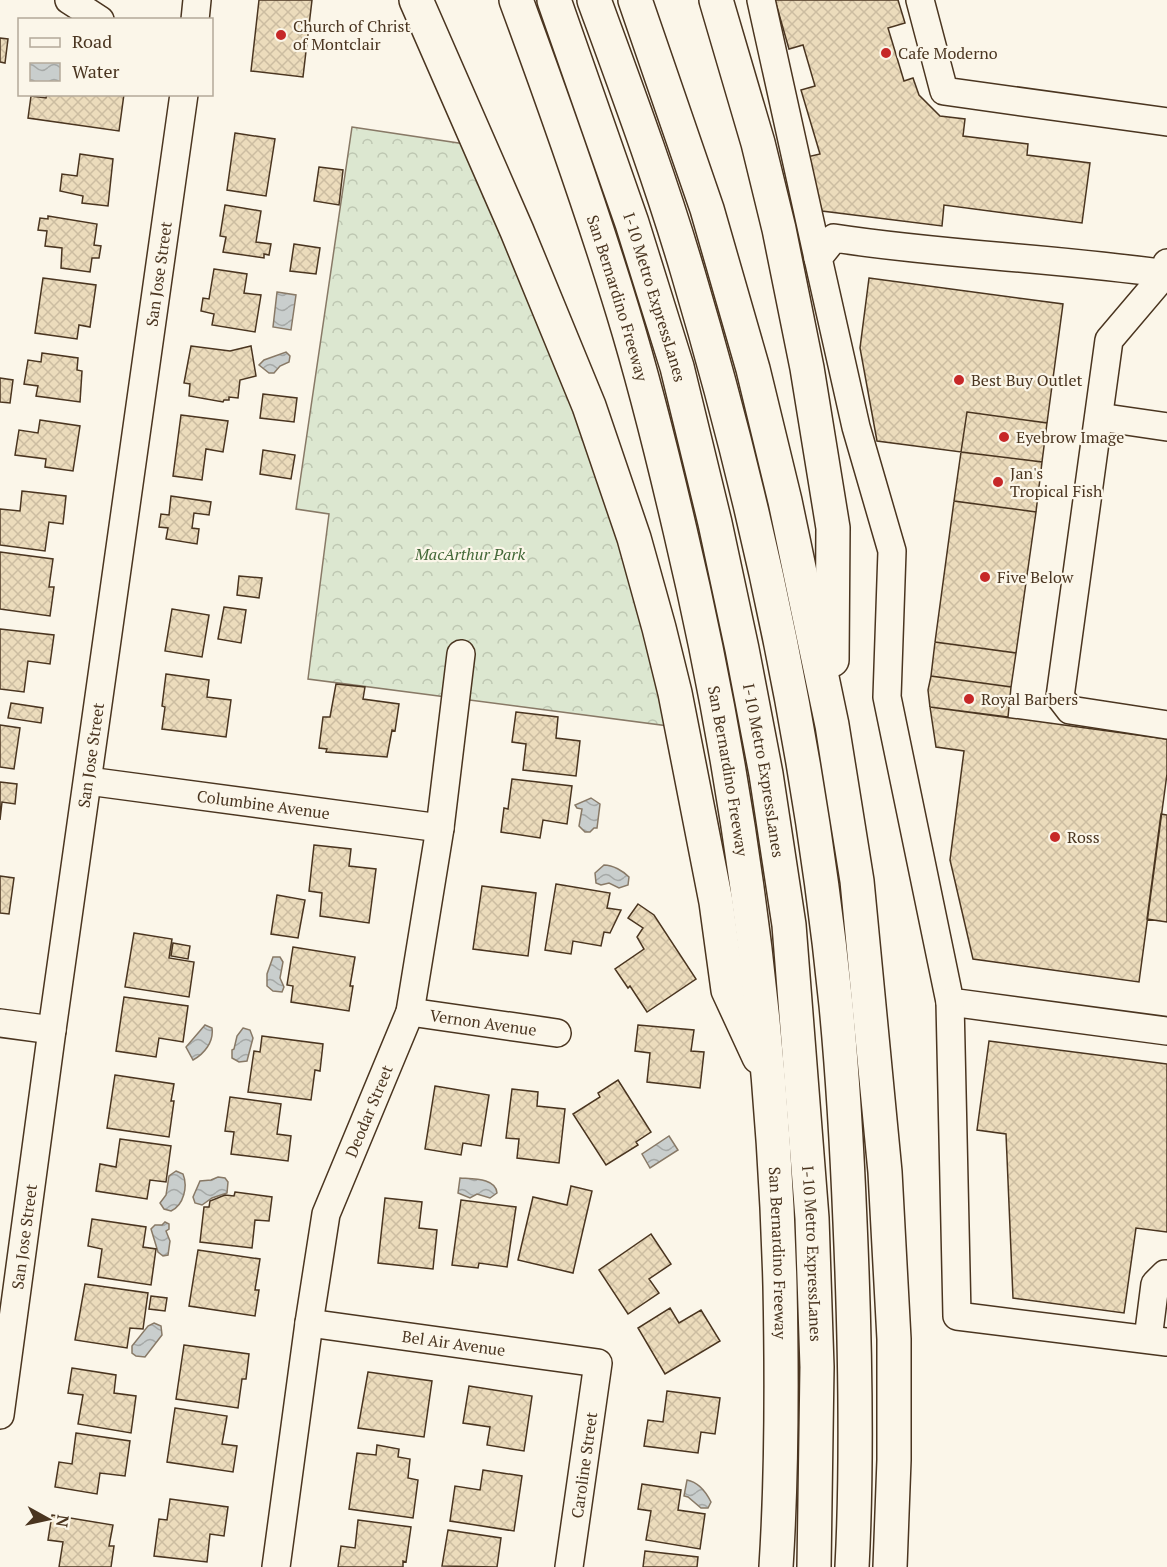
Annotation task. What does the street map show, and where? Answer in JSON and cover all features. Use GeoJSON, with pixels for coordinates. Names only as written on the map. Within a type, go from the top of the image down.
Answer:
{"type":"FeatureCollection","features":[{"type":"Feature","properties":{"kind":"highway"},"geometry":{"type":"LineString","coordinates":[[416,0],[517,231],[550,316],[589,406],[634,538],[660,628],[682,728],[716,902],[728,990],[770,1080]]}},
{"type":"Feature","properties":{"kind":"highway","name":"San Bernardino Freeway"},"geometry":{"type":"LineString","coordinates":[[516,0],[623,313],[664,462],[698,604],[733,787],[754,931],[770,1080],[778,1220],[783,1398],[776,1567]]}},
{"type":"Feature","properties":{"kind":"highway","name":"I-10 Metro ExpressLanes"},"geometry":{"type":"LineString","coordinates":[[554,0],[632,223],[677,367],[725,569],[766,774],[789,925],[812,1218],[817,1367],[814,1567]]}},
{"type":"Feature","properties":{"kind":"highway"},"geometry":{"type":"LineString","coordinates":[[594,0],[641,128],[688,270],[728,415],[764,564],[794,714],[816,846],[836,1006],[849,1193],[854,1312],[852,1567]]}},
{"type":"Feature","properties":{"kind":"highway"},"geometry":{"type":"LineString","coordinates":[[635,0],[707,209],[753,369],[785,501],[832,725],[857,881],[877,1067],[885,1172],[894,1339],[894,1460],[890,1567]]}},
{"type":"Feature","properties":{"kind":"highway"},"geometry":{"type":"LineString","coordinates":[[716,0],[758,143],[779,229],[813,402],[833,528],[832,725]]}},
{"type":"Feature","properties":{"kind":"street"},"geometry":{"type":"LineString","coordinates":[[69,0],[97,18]]}},
{"type":"Feature","properties":{"kind":"street"},"geometry":{"type":"LineString","coordinates":[[195,18],[197,0]]}},
{"type":"Feature","properties":{"kind":"street"},"geometry":{"type":"LineString","coordinates":[[761,0],[856,427],[892,551],[887,698],[950,1002],[957,1316],[1157,1340],[1155,1284],[1167,1274]]}},
{"type":"Feature","properties":{"kind":"street"},"geometry":{"type":"LineString","coordinates":[[920,0],[945,91],[1167,122]]}},
{"type":"Feature","properties":{"kind":"street","name":"San Jose Street"},"geometry":{"type":"LineString","coordinates":[[0,1415],[184,96]]}},
{"type":"Feature","properties":{"kind":"street"},"geometry":{"type":"LineString","coordinates":[[818,258],[834,238],[897,248],[1166,270]]}},
{"type":"Feature","properties":{"kind":"street"},"geometry":{"type":"LineString","coordinates":[[1166,270],[1109,340],[1060,697],[1070,710],[1167,725]]}},
{"type":"Feature","properties":{"kind":"street"},"geometry":{"type":"LineString","coordinates":[[1098,417],[1167,427]]}},
{"type":"Feature","properties":{"kind":"street","name":"Deodar Street"},"geometry":{"type":"LineString","coordinates":[[276,1567],[309,1323],[327,1214],[410,1012],[440,828],[461,654]]}},
{"type":"Feature","properties":{"kind":"street","name":"Columbine Avenue"},"geometry":{"type":"LineString","coordinates":[[88,781],[440,828]]}},
{"type":"Feature","properties":{"kind":"street"},"geometry":{"type":"LineString","coordinates":[[950,1002],[1167,1031]]}},
{"type":"Feature","properties":{"kind":"street","name":"Vernon Avenue"},"geometry":{"type":"LineString","coordinates":[[410,1012],[557,1032]]}},
{"type":"Feature","properties":{"kind":"street"},"geometry":{"type":"LineString","coordinates":[[0,1023],[52,1030]]}},
{"type":"Feature","properties":{"kind":"street","name":"Bel Air Avenue"},"geometry":{"type":"LineString","coordinates":[[309,1323],[598,1363]]}},
{"type":"Feature","properties":{"kind":"street","name":"Caroline Street"},"geometry":{"type":"LineString","coordinates":[[569,1567],[598,1363]]}},
{"type":"Feature","properties":{"kind":"green space","name":"MacArthur Park"},"geometry":{"type":"Polygon","coordinates":[[[352,127],[465,144],[579,422],[624,558],[669,726],[308,679],[329,514],[296,509],[352,127]]]}},
{"type":"Feature","properties":{"kind":"water"},"geometry":{"type":"Polygon","coordinates":[[[277,292],[296,295],[291,330],[273,327],[277,292]]]}},
{"type":"Feature","properties":{"kind":"water"},"geometry":{"type":"Polygon","coordinates":[[[286,352],[290,356],[289,362],[280,366],[274,373],[269,373],[259,365],[264,360],[286,352]]]}},
{"type":"Feature","properties":{"kind":"water"},"geometry":{"type":"Polygon","coordinates":[[[591,798],[600,804],[597,828],[585,832],[579,826],[582,809],[575,805],[591,798]]]}},
{"type":"Feature","properties":{"kind":"water"},"geometry":{"type":"Polygon","coordinates":[[[604,865],[614,867],[627,875],[628,885],[619,888],[609,883],[601,885],[596,883],[595,873],[604,865]]]}},
{"type":"Feature","properties":{"kind":"water"},"geometry":{"type":"Polygon","coordinates":[[[273,957],[280,957],[283,962],[280,978],[284,987],[282,992],[273,991],[267,986],[267,974],[273,957]]]}},
{"type":"Feature","properties":{"kind":"water"},"geometry":{"type":"Polygon","coordinates":[[[205,1025],[212,1028],[210,1043],[193,1060],[186,1047],[205,1025]]]}},
{"type":"Feature","properties":{"kind":"water"},"geometry":{"type":"Polygon","coordinates":[[[243,1028],[250,1030],[253,1038],[247,1061],[239,1062],[232,1058],[232,1050],[243,1028]]]}},
{"type":"Feature","properties":{"kind":"water"},"geometry":{"type":"Polygon","coordinates":[[[669,1136],[678,1150],[650,1168],[642,1154],[669,1136]]]}},
{"type":"Feature","properties":{"kind":"water"},"geometry":{"type":"Polygon","coordinates":[[[176,1171],[183,1174],[185,1189],[182,1200],[171,1211],[164,1209],[160,1203],[166,1195],[169,1176],[176,1171]]]}},
{"type":"Feature","properties":{"kind":"water"},"geometry":{"type":"Polygon","coordinates":[[[218,1177],[225,1178],[228,1182],[227,1193],[212,1198],[202,1205],[195,1203],[193,1197],[200,1181],[218,1177]]]}},
{"type":"Feature","properties":{"kind":"water"},"geometry":{"type":"Polygon","coordinates":[[[460,1178],[477,1179],[493,1184],[497,1193],[490,1198],[477,1194],[470,1198],[458,1193],[460,1178]]]}},
{"type":"Feature","properties":{"kind":"water"},"geometry":{"type":"Polygon","coordinates":[[[165,1222],[169,1224],[169,1229],[166,1231],[170,1241],[168,1255],[163,1256],[158,1252],[151,1229],[165,1222]]]}},
{"type":"Feature","properties":{"kind":"water"},"geometry":{"type":"Polygon","coordinates":[[[154,1323],[161,1326],[162,1335],[145,1357],[136,1356],[132,1353],[132,1346],[148,1326],[154,1323]]]}},
{"type":"Feature","properties":{"kind":"water"},"geometry":{"type":"Polygon","coordinates":[[[687,1480],[695,1483],[704,1491],[711,1502],[708,1508],[701,1508],[684,1496],[687,1480]]]}},
{"type":"Feature","properties":{"kind":"building","name":"Church of Christ of Montclair"},"geometry":{"type":"Polygon","coordinates":[[[259,0],[312,0],[303,77],[251,71],[259,0]]]}},
{"type":"Feature","properties":{"kind":"building"},"geometry":{"type":"Polygon","coordinates":[[[775,0],[898,0],[905,23],[888,28],[904,81],[913,78],[919,95],[940,116],[965,119],[963,136],[1028,144],[1027,155],[1090,163],[1082,223],[944,205],[942,226],[822,211],[807,157],[820,154],[801,90],[815,86],[803,45],[789,49],[775,0]]]}},
{"type":"Feature","properties":{"kind":"building"},"geometry":{"type":"Polygon","coordinates":[[[0,38],[8,39],[5,63],[0,62],[0,38]]]}},
{"type":"Feature","properties":{"kind":"building"},"geometry":{"type":"Polygon","coordinates":[[[31,96],[46,98],[46,96],[124,96],[119,131],[28,118],[31,96]]]}},
{"type":"Feature","properties":{"kind":"building"},"geometry":{"type":"Polygon","coordinates":[[[235,133],[275,139],[266,196],[227,190],[235,133]]]}},
{"type":"Feature","properties":{"kind":"building"},"geometry":{"type":"Polygon","coordinates":[[[80,154],[113,159],[108,206],[82,203],[83,196],[60,191],[62,174],[77,176],[80,154]]]}},
{"type":"Feature","properties":{"kind":"building"},"geometry":{"type":"Polygon","coordinates":[[[319,167],[343,170],[339,205],[314,201],[319,167]]]}},
{"type":"Feature","properties":{"kind":"building"},"geometry":{"type":"Polygon","coordinates":[[[225,205],[261,211],[256,242],[271,244],[269,255],[264,254],[264,258],[223,252],[226,237],[220,236],[225,205]]]}},
{"type":"Feature","properties":{"kind":"building"},"geometry":{"type":"Polygon","coordinates":[[[48,216],[97,224],[94,245],[101,246],[99,258],[92,258],[90,272],[61,268],[62,248],[45,246],[47,231],[38,230],[40,218],[48,219],[48,216]]]}},
{"type":"Feature","properties":{"kind":"building"},"geometry":{"type":"Polygon","coordinates":[[[294,244],[320,248],[316,274],[290,271],[294,244]]]}},
{"type":"Feature","properties":{"kind":"building"},"geometry":{"type":"Polygon","coordinates":[[[214,269],[247,274],[244,293],[261,295],[255,332],[212,325],[214,314],[201,311],[203,298],[209,299],[214,269]]]}},
{"type":"Feature","properties":{"kind":"building"},"geometry":{"type":"Polygon","coordinates":[[[43,278],[96,285],[90,327],[79,325],[77,339],[35,333],[43,278]]]}},
{"type":"Feature","properties":{"kind":"building","name":"Best Buy Outlet"},"geometry":{"type":"Polygon","coordinates":[[[869,278],[1063,304],[1047,423],[967,412],[961,452],[877,441],[860,348],[869,278]]]}},
{"type":"Feature","properties":{"kind":"building"},"geometry":{"type":"Polygon","coordinates":[[[191,346],[230,351],[251,346],[256,376],[240,380],[238,398],[229,397],[229,400],[223,402],[189,396],[190,384],[184,383],[191,346]]]}},
{"type":"Feature","properties":{"kind":"building"},"geometry":{"type":"Polygon","coordinates":[[[42,353],[78,358],[77,370],[82,371],[80,402],[36,396],[38,386],[24,384],[28,360],[41,362],[42,353]]]}},
{"type":"Feature","properties":{"kind":"building"},"geometry":{"type":"Polygon","coordinates":[[[0,378],[13,380],[10,403],[0,402],[0,378]]]}},
{"type":"Feature","properties":{"kind":"building"},"geometry":{"type":"Polygon","coordinates":[[[263,394],[297,398],[294,422],[260,418],[263,394]]]}},
{"type":"Feature","properties":{"kind":"building","name":"Eyebrow Image"},"geometry":{"type":"Polygon","coordinates":[[[967,412],[1047,423],[1042,462],[961,452],[967,412]]]}},
{"type":"Feature","properties":{"kind":"building"},"geometry":{"type":"Polygon","coordinates":[[[181,415],[228,421],[223,452],[206,449],[202,480],[173,476],[181,415]]]}},
{"type":"Feature","properties":{"kind":"building"},"geometry":{"type":"Polygon","coordinates":[[[40,420],[80,426],[73,471],[45,467],[46,459],[15,455],[19,430],[38,433],[40,420]]]}},
{"type":"Feature","properties":{"kind":"building"},"geometry":{"type":"Polygon","coordinates":[[[263,450],[295,455],[291,479],[260,474],[263,450]]]}},
{"type":"Feature","properties":{"kind":"building","name":"Jan's Tropical Fish"},"geometry":{"type":"Polygon","coordinates":[[[961,452],[1042,462],[1036,512],[954,501],[961,452]]]}},
{"type":"Feature","properties":{"kind":"building"},"geometry":{"type":"Polygon","coordinates":[[[22,491],[66,496],[63,524],[49,522],[45,551],[0,545],[0,509],[20,511],[22,491]]]}},
{"type":"Feature","properties":{"kind":"building"},"geometry":{"type":"Polygon","coordinates":[[[171,496],[211,502],[209,515],[194,513],[192,528],[199,529],[197,544],[166,539],[168,528],[159,527],[161,514],[169,515],[171,496]]]}},
{"type":"Feature","properties":{"kind":"building","name":"Five Below"},"geometry":{"type":"Polygon","coordinates":[[[954,501],[1036,512],[1016,653],[935,642],[954,501]]]}},
{"type":"Feature","properties":{"kind":"building"},"geometry":{"type":"Polygon","coordinates":[[[0,552],[53,559],[49,587],[54,587],[50,616],[0,609],[0,552]]]}},
{"type":"Feature","properties":{"kind":"building"},"geometry":{"type":"Polygon","coordinates":[[[239,576],[262,578],[259,598],[237,595],[239,576]]]}},
{"type":"Feature","properties":{"kind":"building"},"geometry":{"type":"Polygon","coordinates":[[[224,607],[246,610],[241,643],[218,639],[224,607]]]}},
{"type":"Feature","properties":{"kind":"building"},"geometry":{"type":"Polygon","coordinates":[[[172,609],[209,615],[202,657],[165,651],[172,609]]]}},
{"type":"Feature","properties":{"kind":"building"},"geometry":{"type":"Polygon","coordinates":[[[0,629],[54,635],[50,664],[28,661],[24,692],[0,689],[0,629]]]}},
{"type":"Feature","properties":{"kind":"building"},"geometry":{"type":"Polygon","coordinates":[[[935,642],[1016,653],[1011,687],[931,676],[935,642]]]}},
{"type":"Feature","properties":{"kind":"building"},"geometry":{"type":"Polygon","coordinates":[[[166,674],[209,680],[207,697],[231,700],[226,737],[162,729],[166,674]]]}},
{"type":"Feature","properties":{"kind":"building","name":"Royal Barbers"},"geometry":{"type":"Polygon","coordinates":[[[931,676],[1011,687],[1008,717],[930,707],[928,690],[931,676]]]}},
{"type":"Feature","properties":{"kind":"building"},"geometry":{"type":"Polygon","coordinates":[[[336,684],[365,687],[363,699],[399,704],[395,731],[392,730],[387,757],[326,752],[327,749],[319,748],[323,717],[330,717],[336,684]]]}},
{"type":"Feature","properties":{"kind":"building"},"geometry":{"type":"Polygon","coordinates":[[[11,703],[43,708],[41,723],[8,718],[11,703]]]}},
{"type":"Feature","properties":{"kind":"building","name":"Ross"},"geometry":{"type":"Polygon","coordinates":[[[930,707],[1167,739],[1167,774],[1139,982],[973,959],[950,860],[964,751],[936,747],[930,707]]]}},
{"type":"Feature","properties":{"kind":"building"},"geometry":{"type":"Polygon","coordinates":[[[516,712],[558,717],[556,738],[580,741],[576,776],[523,770],[526,744],[512,742],[516,712]]]}},
{"type":"Feature","properties":{"kind":"building"},"geometry":{"type":"Polygon","coordinates":[[[0,725],[20,728],[14,769],[0,767],[0,725]]]}},
{"type":"Feature","properties":{"kind":"building"},"geometry":{"type":"Polygon","coordinates":[[[512,779],[572,786],[567,824],[543,820],[540,838],[501,832],[504,808],[508,809],[512,779]]]}},
{"type":"Feature","properties":{"kind":"building"},"geometry":{"type":"Polygon","coordinates":[[[0,782],[17,784],[15,804],[2,802],[0,820],[0,782]]]}},
{"type":"Feature","properties":{"kind":"building"},"geometry":{"type":"Polygon","coordinates":[[[1161,814],[1167,815],[1167,922],[1147,919],[1161,814]]]}},
{"type":"Feature","properties":{"kind":"building"},"geometry":{"type":"Polygon","coordinates":[[[314,845],[351,849],[349,866],[376,869],[369,923],[320,916],[322,893],[309,891],[314,845]]]}},
{"type":"Feature","properties":{"kind":"building"},"geometry":{"type":"Polygon","coordinates":[[[0,876],[14,878],[9,914],[0,913],[0,876]]]}},
{"type":"Feature","properties":{"kind":"building"},"geometry":{"type":"Polygon","coordinates":[[[556,884],[610,893],[607,908],[621,910],[610,933],[604,932],[601,946],[573,941],[571,954],[545,950],[556,884]]]}},
{"type":"Feature","properties":{"kind":"building"},"geometry":{"type":"Polygon","coordinates":[[[482,886],[536,893],[528,956],[473,949],[482,886]]]}},
{"type":"Feature","properties":{"kind":"building"},"geometry":{"type":"Polygon","coordinates":[[[277,895],[305,900],[298,938],[271,934],[277,895]]]}},
{"type":"Feature","properties":{"kind":"building"},"geometry":{"type":"Polygon","coordinates":[[[638,904],[654,915],[696,979],[647,1012],[630,986],[628,988],[615,969],[644,949],[637,937],[643,928],[628,918],[638,904]]]}},
{"type":"Feature","properties":{"kind":"building"},"geometry":{"type":"Polygon","coordinates":[[[134,933],[172,939],[169,958],[194,962],[189,997],[125,987],[134,933]]]}},
{"type":"Feature","properties":{"kind":"building"},"geometry":{"type":"Polygon","coordinates":[[[173,943],[190,946],[188,959],[171,956],[173,943]]]}},
{"type":"Feature","properties":{"kind":"building"},"geometry":{"type":"Polygon","coordinates":[[[293,947],[355,957],[349,1011],[291,1002],[293,986],[287,985],[293,947]]]}},
{"type":"Feature","properties":{"kind":"building"},"geometry":{"type":"Polygon","coordinates":[[[124,997],[188,1006],[183,1042],[159,1038],[156,1057],[116,1051],[124,997]]]}},
{"type":"Feature","properties":{"kind":"building"},"geometry":{"type":"Polygon","coordinates":[[[638,1025],[694,1030],[691,1051],[704,1052],[700,1088],[647,1082],[650,1053],[635,1051],[638,1025]]]}},
{"type":"Feature","properties":{"kind":"building"},"geometry":{"type":"Polygon","coordinates":[[[262,1036],[323,1044],[320,1071],[315,1070],[311,1100],[248,1092],[254,1051],[260,1052],[262,1036]]]}},
{"type":"Feature","properties":{"kind":"building"},"geometry":{"type":"Polygon","coordinates":[[[989,1041],[1167,1064],[1167,1232],[1136,1228],[1124,1313],[1013,1298],[1006,1134],[977,1130],[989,1041]]]}},
{"type":"Feature","properties":{"kind":"building"},"geometry":{"type":"Polygon","coordinates":[[[115,1075],[174,1084],[169,1137],[107,1128],[115,1075]]]}},
{"type":"Feature","properties":{"kind":"building"},"geometry":{"type":"Polygon","coordinates":[[[618,1080],[651,1132],[636,1142],[638,1145],[606,1165],[573,1114],[600,1097],[598,1093],[618,1080]]]}},
{"type":"Feature","properties":{"kind":"building"},"geometry":{"type":"Polygon","coordinates":[[[435,1086],[489,1095],[481,1146],[463,1143],[461,1155],[425,1149],[435,1086]]]}},
{"type":"Feature","properties":{"kind":"building"},"geometry":{"type":"Polygon","coordinates":[[[512,1089],[538,1092],[537,1106],[565,1109],[559,1163],[517,1158],[519,1139],[506,1138],[512,1089]]]}},
{"type":"Feature","properties":{"kind":"building"},"geometry":{"type":"Polygon","coordinates":[[[230,1097],[281,1104],[277,1134],[291,1136],[288,1161],[231,1154],[234,1132],[225,1131],[230,1097]]]}},
{"type":"Feature","properties":{"kind":"building"},"geometry":{"type":"Polygon","coordinates":[[[120,1139],[171,1146],[166,1182],[150,1180],[147,1199],[96,1191],[100,1164],[116,1167],[120,1139]]]}},
{"type":"Feature","properties":{"kind":"building"},"geometry":{"type":"Polygon","coordinates":[[[571,1186],[592,1191],[573,1273],[518,1260],[533,1197],[567,1205],[571,1186]]]}},
{"type":"Feature","properties":{"kind":"building"},"geometry":{"type":"Polygon","coordinates":[[[235,1192],[272,1197],[269,1221],[255,1220],[252,1248],[200,1242],[204,1207],[209,1207],[210,1201],[225,1195],[234,1196],[235,1192]]]}},
{"type":"Feature","properties":{"kind":"building"},"geometry":{"type":"Polygon","coordinates":[[[385,1198],[422,1202],[419,1228],[437,1230],[433,1269],[378,1263],[385,1198]]]}},
{"type":"Feature","properties":{"kind":"building"},"geometry":{"type":"Polygon","coordinates":[[[461,1200],[516,1207],[507,1267],[479,1263],[478,1268],[452,1265],[461,1200]]]}},
{"type":"Feature","properties":{"kind":"building"},"geometry":{"type":"Polygon","coordinates":[[[92,1219],[146,1227],[143,1247],[156,1249],[151,1285],[98,1277],[102,1249],[88,1246],[92,1219]]]}},
{"type":"Feature","properties":{"kind":"building"},"geometry":{"type":"Polygon","coordinates":[[[651,1234],[671,1264],[649,1279],[659,1293],[628,1314],[599,1270],[651,1234]]]}},
{"type":"Feature","properties":{"kind":"building"},"geometry":{"type":"Polygon","coordinates":[[[198,1250],[260,1259],[255,1290],[259,1290],[255,1316],[189,1306],[198,1250]]]}},
{"type":"Feature","properties":{"kind":"building"},"geometry":{"type":"Polygon","coordinates":[[[85,1284],[148,1293],[143,1329],[130,1328],[127,1348],[75,1340],[85,1284]]]}},
{"type":"Feature","properties":{"kind":"building"},"geometry":{"type":"Polygon","coordinates":[[[151,1296],[167,1298],[165,1311],[149,1309],[151,1296]]]}},
{"type":"Feature","properties":{"kind":"building"},"geometry":{"type":"Polygon","coordinates":[[[670,1308],[679,1323],[701,1310],[720,1341],[665,1374],[638,1328],[670,1308]]]}},
{"type":"Feature","properties":{"kind":"building"},"geometry":{"type":"Polygon","coordinates":[[[184,1345],[249,1354],[246,1379],[242,1379],[238,1408],[176,1399],[184,1345]]]}},
{"type":"Feature","properties":{"kind":"building"},"geometry":{"type":"Polygon","coordinates":[[[72,1368],[116,1375],[114,1393],[136,1396],[131,1433],[78,1424],[83,1395],[68,1393],[72,1368]]]}},
{"type":"Feature","properties":{"kind":"building"},"geometry":{"type":"Polygon","coordinates":[[[368,1372],[432,1381],[424,1437],[358,1428],[368,1372]]]}},
{"type":"Feature","properties":{"kind":"building"},"geometry":{"type":"Polygon","coordinates":[[[469,1386],[532,1396],[524,1451],[487,1445],[490,1427],[463,1423],[469,1386]]]}},
{"type":"Feature","properties":{"kind":"building"},"geometry":{"type":"Polygon","coordinates":[[[667,1391],[720,1398],[715,1434],[701,1432],[698,1453],[644,1446],[648,1420],[663,1422],[667,1391]]]}},
{"type":"Feature","properties":{"kind":"building"},"geometry":{"type":"Polygon","coordinates":[[[175,1408],[227,1416],[222,1444],[237,1446],[233,1472],[167,1462],[175,1408]]]}},
{"type":"Feature","properties":{"kind":"building"},"geometry":{"type":"Polygon","coordinates":[[[76,1433],[130,1441],[125,1476],[100,1473],[97,1494],[55,1487],[59,1462],[72,1464],[76,1433]]]}},
{"type":"Feature","properties":{"kind":"building"},"geometry":{"type":"Polygon","coordinates":[[[377,1445],[399,1449],[398,1457],[410,1459],[408,1478],[418,1480],[413,1518],[349,1509],[357,1453],[376,1455],[377,1445]]]}},
{"type":"Feature","properties":{"kind":"building"},"geometry":{"type":"Polygon","coordinates":[[[483,1470],[522,1476],[514,1531],[450,1521],[455,1486],[480,1490],[483,1470]]]}},
{"type":"Feature","properties":{"kind":"building"},"geometry":{"type":"Polygon","coordinates":[[[642,1484],[681,1490],[678,1510],[705,1514],[700,1549],[646,1540],[651,1511],[638,1509],[642,1484]]]}},
{"type":"Feature","properties":{"kind":"building"},"geometry":{"type":"Polygon","coordinates":[[[170,1499],[228,1507],[224,1536],[210,1534],[207,1562],[154,1556],[159,1519],[167,1520],[170,1499]]]}},
{"type":"Feature","properties":{"kind":"building"},"geometry":{"type":"Polygon","coordinates":[[[52,1515],[113,1525],[109,1546],[114,1546],[111,1567],[59,1567],[63,1542],[48,1540],[52,1515]]]}},
{"type":"Feature","properties":{"kind":"building"},"geometry":{"type":"Polygon","coordinates":[[[358,1520],[411,1527],[406,1562],[403,1561],[403,1567],[338,1567],[341,1546],[355,1548],[358,1520]]]}},
{"type":"Feature","properties":{"kind":"building"},"geometry":{"type":"Polygon","coordinates":[[[448,1530],[501,1538],[497,1567],[442,1566],[448,1530]]]}},
{"type":"Feature","properties":{"kind":"building"},"geometry":{"type":"Polygon","coordinates":[[[645,1551],[698,1557],[697,1567],[643,1567],[645,1551]]]}},
{"type":"Feature","properties":{"kind":"place","name":"Church of Christ of Montclair"},"geometry":{"type":"Point","coordinates":[281,35]}},
{"type":"Feature","properties":{"kind":"place","name":"Cafe Moderno"},"geometry":{"type":"Point","coordinates":[886,53]}},
{"type":"Feature","properties":{"kind":"place","name":"Best Buy Outlet"},"geometry":{"type":"Point","coordinates":[959,380]}},
{"type":"Feature","properties":{"kind":"place","name":"Eyebrow Image"},"geometry":{"type":"Point","coordinates":[1004,437]}},
{"type":"Feature","properties":{"kind":"place","name":"Jan's Tropical Fish"},"geometry":{"type":"Point","coordinates":[998,482]}},
{"type":"Feature","properties":{"kind":"place","name":"Five Below"},"geometry":{"type":"Point","coordinates":[985,577]}},
{"type":"Feature","properties":{"kind":"place","name":"Royal Barbers"},"geometry":{"type":"Point","coordinates":[969,699]}},
{"type":"Feature","properties":{"kind":"place","name":"Ross"},"geometry":{"type":"Point","coordinates":[1055,837]}}]}
